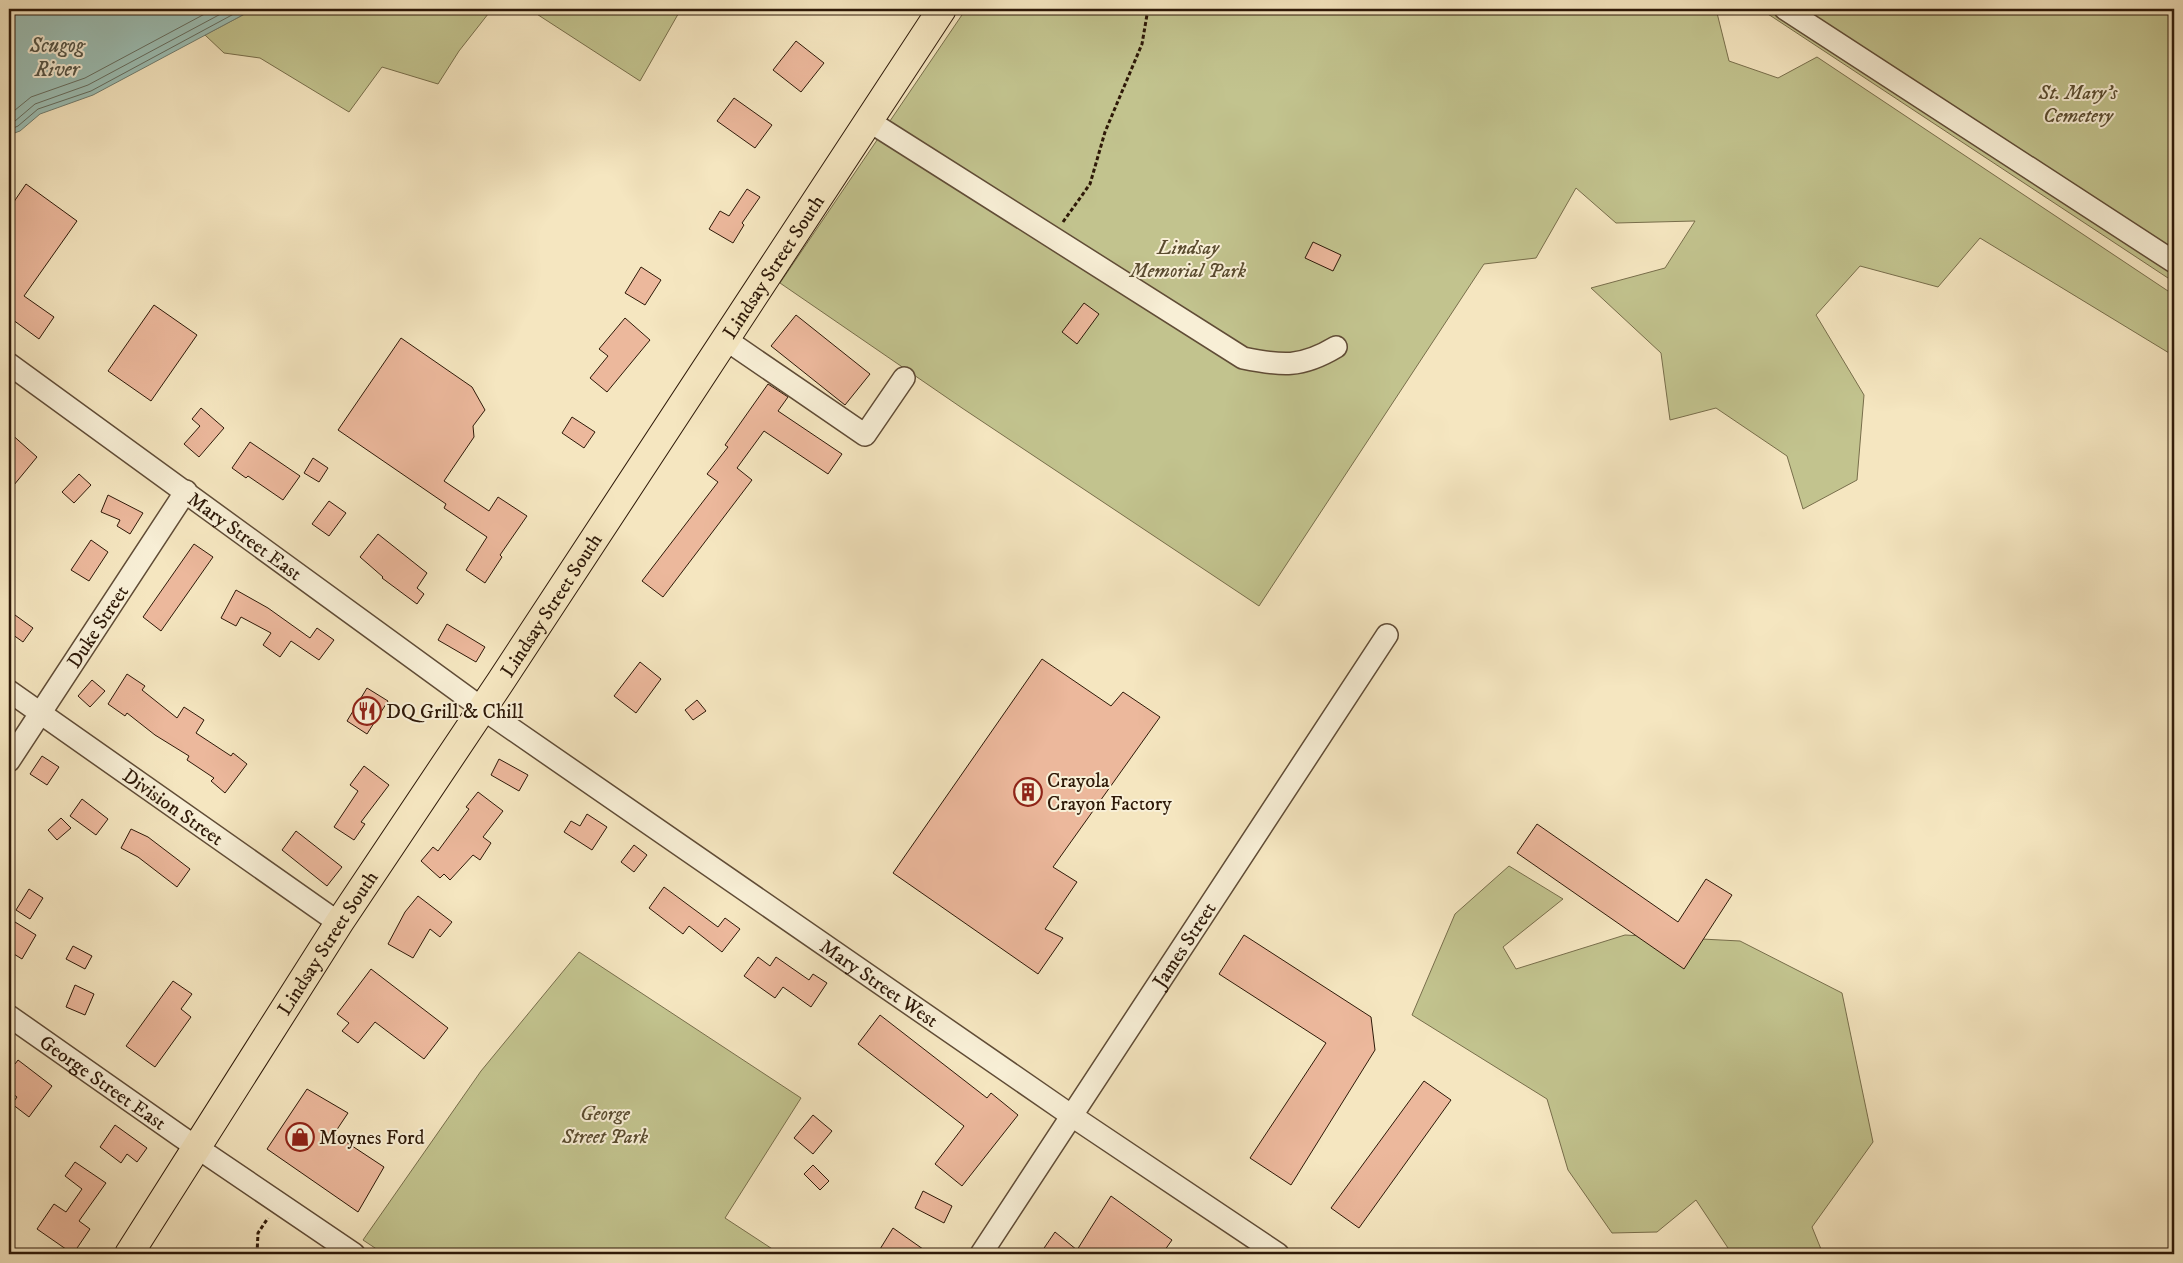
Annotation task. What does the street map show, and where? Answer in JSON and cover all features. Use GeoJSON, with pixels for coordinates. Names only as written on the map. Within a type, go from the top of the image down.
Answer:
{"type":"FeatureCollection","features":[{"type":"Feature","properties":{"kind":"main road","name":"Lindsay Street South"},"geometry":{"type":"LineString","coordinates":[[129,1254],[340,923],[942,9]]}},
{"type":"Feature","properties":{"kind":"street"},"geometry":{"type":"LineString","coordinates":[[1785,9],[2174,262]]}},
{"type":"Feature","properties":{"kind":"street"},"geometry":{"type":"LineString","coordinates":[[869,121],[1243,358],[1276,365],[1300,363],[1319,358],[1336,347]]}},
{"type":"Feature","properties":{"kind":"street"},"geometry":{"type":"LineString","coordinates":[[726,339],[865,435],[904,378]]}},
{"type":"Feature","properties":{"kind":"street","name":"Mary Street East"},"geometry":{"type":"LineString","coordinates":[[9,364],[483,708]]}},
{"type":"Feature","properties":{"kind":"street","name":"Duke Street"},"geometry":{"type":"LineString","coordinates":[[9,760],[186,491]]}},
{"type":"Feature","properties":{"kind":"street","name":"James Street"},"geometry":{"type":"LineString","coordinates":[[981,1254],[1387,635]]}},
{"type":"Feature","properties":{"kind":"street","name":"Division Street"},"geometry":{"type":"LineString","coordinates":[[9,690],[340,923]]}},
{"type":"Feature","properties":{"kind":"street","name":"Mary Street West"},"geometry":{"type":"LineString","coordinates":[[483,708],[1072,1116],[1278,1254]]}},
{"type":"Feature","properties":{"kind":"street","name":"George Street East"},"geometry":{"type":"LineString","coordinates":[[9,1016],[354,1254]]}},
{"type":"Feature","properties":{"kind":"path"},"geometry":{"type":"LineString","coordinates":[[1052,237],[1090,184],[1105,132],[1142,44],[1148,9]]}},
{"type":"Feature","properties":{"kind":"path"},"geometry":{"type":"LineString","coordinates":[[258,1254],[258,1232],[277,1202]]}},
{"type":"Feature","properties":{"kind":"green space"},"geometry":{"type":"Polygon","coordinates":[[[254,9],[492,9],[459,51],[438,84],[382,67],[349,112],[260,58],[224,53],[205,35],[254,9]]]}},
{"type":"Feature","properties":{"kind":"green space"},"geometry":{"type":"Polygon","coordinates":[[[529,9],[681,9],[640,81],[529,9]]]}},
{"type":"Feature","properties":{"kind":"green space","name":"Lindsay Memorial Park"},"geometry":{"type":"Polygon","coordinates":[[[966,9],[1716,9],[1729,61],[1778,78],[1817,57],[2174,295],[2174,356],[1980,238],[1938,287],[1860,266],[1816,315],[1864,395],[1857,480],[1803,509],[1787,456],[1716,408],[1670,420],[1661,353],[1591,288],[1665,268],[1695,221],[1616,223],[1576,188],[1536,258],[1484,264],[1259,606],[962,408],[780,283],[966,9]]]}},
{"type":"Feature","properties":{"kind":"green space","name":"St. Mary's Cemetery"},"geometry":{"type":"Polygon","coordinates":[[[1759,9],[2174,9],[2174,282],[1771,16],[1759,9]]]}},
{"type":"Feature","properties":{"kind":"green space"},"geometry":{"type":"Polygon","coordinates":[[[1509,866],[1563,899],[1503,947],[1516,969],[1625,935],[1740,941],[1842,993],[1873,1142],[1812,1227],[1823,1254],[1732,1254],[1696,1200],[1657,1232],[1612,1233],[1568,1170],[1547,1099],[1412,1015],[1455,914],[1509,866]]]}},
{"type":"Feature","properties":{"kind":"green space","name":"George Street Park"},"geometry":{"type":"Polygon","coordinates":[[[579,952],[801,1098],[725,1218],[780,1254],[384,1254],[363,1240],[481,1071],[579,952]]]}},
{"type":"Feature","properties":{"kind":"water","name":"Scugog River"},"geometry":{"type":"Polygon","coordinates":[[[10,9],[254,9],[93,95],[40,114],[20,131],[9,135],[10,9]]]}},
{"type":"Feature","properties":{"kind":"building"},"geometry":{"type":"Polygon","coordinates":[[[796,41],[824,63],[801,92],[773,70],[796,41]]]}},
{"type":"Feature","properties":{"kind":"building"},"geometry":{"type":"Polygon","coordinates":[[[734,98],[772,125],[755,148],[717,121],[734,98]]]}},
{"type":"Feature","properties":{"kind":"building"},"geometry":{"type":"Polygon","coordinates":[[[26,184],[77,221],[24,296],[54,317],[39,339],[9,317],[9,209],[26,184]]]}},
{"type":"Feature","properties":{"kind":"building"},"geometry":{"type":"Polygon","coordinates":[[[747,189],[760,197],[742,223],[744,225],[733,243],[709,229],[720,211],[729,216],[747,189]]]}},
{"type":"Feature","properties":{"kind":"building"},"geometry":{"type":"Polygon","coordinates":[[[1313,242],[1341,255],[1333,271],[1305,258],[1313,242]]]}},
{"type":"Feature","properties":{"kind":"building"},"geometry":{"type":"Polygon","coordinates":[[[641,267],[661,280],[645,305],[625,293],[641,267]]]}},
{"type":"Feature","properties":{"kind":"building"},"geometry":{"type":"Polygon","coordinates":[[[1084,303],[1099,314],[1077,344],[1062,332],[1084,303]]]}},
{"type":"Feature","properties":{"kind":"building"},"geometry":{"type":"Polygon","coordinates":[[[154,305],[197,335],[151,401],[108,371],[154,305]]]}},
{"type":"Feature","properties":{"kind":"building"},"geometry":{"type":"Polygon","coordinates":[[[796,315],[870,374],[845,405],[771,346],[796,315]]]}},
{"type":"Feature","properties":{"kind":"building"},"geometry":{"type":"Polygon","coordinates":[[[625,318],[650,340],[607,392],[590,378],[608,356],[599,349],[625,318]]]}},
{"type":"Feature","properties":{"kind":"building"},"geometry":{"type":"Polygon","coordinates":[[[401,338],[472,387],[485,410],[473,426],[474,437],[444,481],[489,511],[498,497],[527,516],[500,555],[502,557],[485,583],[466,570],[487,537],[444,508],[446,504],[338,430],[401,338]]]}},
{"type":"Feature","properties":{"kind":"building"},"geometry":{"type":"Polygon","coordinates":[[[768,384],[788,397],[778,411],[842,454],[828,474],[764,431],[737,468],[752,480],[663,597],[642,581],[718,482],[707,474],[728,447],[725,445],[768,384]]]}},
{"type":"Feature","properties":{"kind":"building"},"geometry":{"type":"Polygon","coordinates":[[[201,408],[224,428],[199,457],[184,444],[200,426],[192,419],[201,408]]]}},
{"type":"Feature","properties":{"kind":"building"},"geometry":{"type":"Polygon","coordinates":[[[572,417],[595,432],[584,448],[562,433],[572,417]]]}},
{"type":"Feature","properties":{"kind":"building"},"geometry":{"type":"Polygon","coordinates":[[[9,432],[37,457],[9,491],[9,432]]]}},
{"type":"Feature","properties":{"kind":"building"},"geometry":{"type":"Polygon","coordinates":[[[250,442],[300,476],[283,500],[248,476],[246,478],[232,468],[250,442]]]}},
{"type":"Feature","properties":{"kind":"building"},"geometry":{"type":"Polygon","coordinates":[[[313,458],[328,468],[319,482],[304,473],[313,458]]]}},
{"type":"Feature","properties":{"kind":"building"},"geometry":{"type":"Polygon","coordinates":[[[79,474],[91,485],[74,503],[62,492],[79,474]]]}},
{"type":"Feature","properties":{"kind":"building"},"geometry":{"type":"Polygon","coordinates":[[[108,495],[143,513],[130,534],[117,526],[120,520],[101,512],[108,495]]]}},
{"type":"Feature","properties":{"kind":"building"},"geometry":{"type":"Polygon","coordinates":[[[329,501],[346,513],[329,536],[312,524],[329,501]]]}},
{"type":"Feature","properties":{"kind":"building"},"geometry":{"type":"Polygon","coordinates":[[[378,534],[427,573],[417,588],[424,594],[417,604],[382,578],[360,557],[378,534]]]}},
{"type":"Feature","properties":{"kind":"building"},"geometry":{"type":"Polygon","coordinates":[[[91,540],[108,552],[89,581],[71,570],[91,540]]]}},
{"type":"Feature","properties":{"kind":"building"},"geometry":{"type":"Polygon","coordinates":[[[194,544],[213,557],[161,631],[143,617],[194,544]]]}},
{"type":"Feature","properties":{"kind":"building"},"geometry":{"type":"Polygon","coordinates":[[[236,590],[268,608],[310,638],[317,628],[334,640],[319,660],[291,641],[280,657],[263,645],[271,633],[241,617],[236,626],[221,618],[236,590]]]}},
{"type":"Feature","properties":{"kind":"building"},"geometry":{"type":"Polygon","coordinates":[[[15,615],[33,628],[23,642],[9,632],[9,624],[15,615]]]}},
{"type":"Feature","properties":{"kind":"building"},"geometry":{"type":"Polygon","coordinates":[[[447,624],[485,647],[476,662],[438,640],[447,624]]]}},
{"type":"Feature","properties":{"kind":"building","name":"Crayola Crayon Factory"},"geometry":{"type":"Polygon","coordinates":[[[1042,659],[1111,706],[1123,692],[1160,717],[1053,867],[1077,882],[1045,929],[1063,938],[1038,974],[893,873],[1042,659]]]}},
{"type":"Feature","properties":{"kind":"building"},"geometry":{"type":"Polygon","coordinates":[[[640,662],[661,679],[636,713],[614,696],[640,662]]]}},
{"type":"Feature","properties":{"kind":"building"},"geometry":{"type":"Polygon","coordinates":[[[127,674],[145,686],[142,690],[177,718],[184,707],[204,720],[196,733],[231,756],[233,753],[247,764],[225,793],[211,781],[214,778],[187,760],[189,756],[155,735],[127,713],[125,716],[108,704],[127,674]]]}},
{"type":"Feature","properties":{"kind":"building"},"geometry":{"type":"Polygon","coordinates":[[[92,680],[105,691],[90,707],[78,696],[92,680]]]}},
{"type":"Feature","properties":{"kind":"building","name":"DQ Grill & Chill"},"geometry":{"type":"Polygon","coordinates":[[[367,688],[388,701],[367,734],[347,721],[367,688]]]}},
{"type":"Feature","properties":{"kind":"building"},"geometry":{"type":"Polygon","coordinates":[[[697,700],[706,711],[693,720],[685,710],[697,700]]]}},
{"type":"Feature","properties":{"kind":"building"},"geometry":{"type":"Polygon","coordinates":[[[42,756],[59,767],[47,785],[30,774],[42,756]]]}},
{"type":"Feature","properties":{"kind":"building"},"geometry":{"type":"Polygon","coordinates":[[[499,759],[528,775],[519,791],[491,775],[499,759]]]}},
{"type":"Feature","properties":{"kind":"building"},"geometry":{"type":"Polygon","coordinates":[[[364,766],[389,785],[361,822],[365,824],[354,840],[334,827],[358,791],[350,785],[364,766]]]}},
{"type":"Feature","properties":{"kind":"building"},"geometry":{"type":"Polygon","coordinates":[[[478,792],[503,811],[483,837],[491,843],[480,860],[473,855],[450,880],[444,874],[440,878],[421,861],[433,847],[438,851],[469,809],[466,807],[478,792]]]}},
{"type":"Feature","properties":{"kind":"building"},"geometry":{"type":"Polygon","coordinates":[[[82,799],[108,819],[96,835],[70,816],[82,799]]]}},
{"type":"Feature","properties":{"kind":"building"},"geometry":{"type":"Polygon","coordinates":[[[587,814],[607,827],[592,850],[564,832],[571,821],[580,826],[587,814]]]}},
{"type":"Feature","properties":{"kind":"building"},"geometry":{"type":"Polygon","coordinates":[[[61,818],[71,828],[57,840],[48,830],[61,818]]]}},
{"type":"Feature","properties":{"kind":"building"},"geometry":{"type":"Polygon","coordinates":[[[1537,824],[1678,922],[1706,879],[1732,895],[1684,969],[1517,853],[1537,824]]]}},
{"type":"Feature","properties":{"kind":"building"},"geometry":{"type":"Polygon","coordinates":[[[131,829],[148,837],[190,869],[177,887],[138,857],[121,848],[131,829]]]}},
{"type":"Feature","properties":{"kind":"building"},"geometry":{"type":"Polygon","coordinates":[[[296,831],[342,867],[327,886],[282,850],[296,831]]]}},
{"type":"Feature","properties":{"kind":"building"},"geometry":{"type":"Polygon","coordinates":[[[634,845],[647,855],[634,872],[621,862],[634,845]]]}},
{"type":"Feature","properties":{"kind":"building"},"geometry":{"type":"Polygon","coordinates":[[[664,887],[718,927],[725,918],[740,929],[722,952],[689,926],[683,934],[649,908],[664,887]]]}},
{"type":"Feature","properties":{"kind":"building"},"geometry":{"type":"Polygon","coordinates":[[[29,889],[43,898],[30,919],[16,910],[29,889]]]}},
{"type":"Feature","properties":{"kind":"building"},"geometry":{"type":"Polygon","coordinates":[[[418,896],[452,922],[440,937],[430,929],[413,958],[388,944],[405,912],[418,896]]]}},
{"type":"Feature","properties":{"kind":"building"},"geometry":{"type":"Polygon","coordinates":[[[15,922],[36,935],[22,959],[9,951],[9,933],[15,922]]]}},
{"type":"Feature","properties":{"kind":"building"},"geometry":{"type":"Polygon","coordinates":[[[1244,935],[1371,1017],[1375,1050],[1291,1185],[1250,1158],[1326,1043],[1219,974],[1244,935]]]}},
{"type":"Feature","properties":{"kind":"building"},"geometry":{"type":"Polygon","coordinates":[[[73,946],[92,956],[85,969],[66,959],[73,946]]]}},
{"type":"Feature","properties":{"kind":"building"},"geometry":{"type":"Polygon","coordinates":[[[758,957],[770,966],[776,957],[809,980],[813,974],[827,983],[811,1007],[783,987],[775,998],[744,976],[758,957]]]}},
{"type":"Feature","properties":{"kind":"building"},"geometry":{"type":"Polygon","coordinates":[[[371,969],[448,1028],[424,1059],[375,1022],[358,1043],[342,1031],[349,1023],[337,1014],[371,969]]]}},
{"type":"Feature","properties":{"kind":"building"},"geometry":{"type":"Polygon","coordinates":[[[173,981],[192,994],[181,1009],[191,1017],[155,1067],[126,1046],[173,981]]]}},
{"type":"Feature","properties":{"kind":"building"},"geometry":{"type":"Polygon","coordinates":[[[75,985],[94,994],[85,1015],[66,1007],[75,985]]]}},
{"type":"Feature","properties":{"kind":"building"},"geometry":{"type":"Polygon","coordinates":[[[880,1015],[987,1098],[991,1093],[1018,1115],[962,1186],[935,1164],[964,1126],[858,1044],[880,1015]]]}},
{"type":"Feature","properties":{"kind":"building"},"geometry":{"type":"Polygon","coordinates":[[[9,1060],[15,1064],[18,1060],[52,1086],[29,1117],[12,1104],[17,1097],[9,1091],[9,1060]]]}},
{"type":"Feature","properties":{"kind":"building"},"geometry":{"type":"Polygon","coordinates":[[[1424,1081],[1451,1100],[1359,1228],[1331,1208],[1424,1081]]]}},
{"type":"Feature","properties":{"kind":"building"},"geometry":{"type":"Polygon","coordinates":[[[307,1089],[348,1113],[334,1134],[384,1167],[358,1212],[267,1149],[307,1089]]]}},
{"type":"Feature","properties":{"kind":"building"},"geometry":{"type":"Polygon","coordinates":[[[813,1115],[832,1131],[813,1154],[794,1138],[813,1115]]]}},
{"type":"Feature","properties":{"kind":"building"},"geometry":{"type":"Polygon","coordinates":[[[115,1125],[147,1148],[137,1162],[127,1154],[121,1163],[100,1147],[115,1125]]]}},
{"type":"Feature","properties":{"kind":"building"},"geometry":{"type":"Polygon","coordinates":[[[75,1162],[106,1183],[79,1221],[90,1229],[73,1254],[37,1229],[54,1204],[66,1212],[82,1189],[65,1176],[75,1162]]]}},
{"type":"Feature","properties":{"kind":"building"},"geometry":{"type":"Polygon","coordinates":[[[813,1165],[829,1181],[820,1190],[804,1174],[813,1165]]]}},
{"type":"Feature","properties":{"kind":"building"},"geometry":{"type":"Polygon","coordinates":[[[923,1191],[952,1206],[944,1223],[915,1208],[923,1191]]]}},
{"type":"Feature","properties":{"kind":"building"},"geometry":{"type":"Polygon","coordinates":[[[1111,1196],[1172,1240],[1162,1254],[1040,1254],[1055,1232],[1077,1250],[1111,1196]]]}},
{"type":"Feature","properties":{"kind":"building"},"geometry":{"type":"Polygon","coordinates":[[[893,1228],[930,1254],[877,1254],[893,1228]]]}},
{"type":"Feature","properties":{"kind":"place","name":"DQ Grill & Chill"},"geometry":{"type":"Point","coordinates":[367,711]}},
{"type":"Feature","properties":{"kind":"place","name":"Crayola Crayon Factory"},"geometry":{"type":"Point","coordinates":[1028,792]}},
{"type":"Feature","properties":{"kind":"place","name":"Moynes Ford"},"geometry":{"type":"Point","coordinates":[300,1137]}}]}
